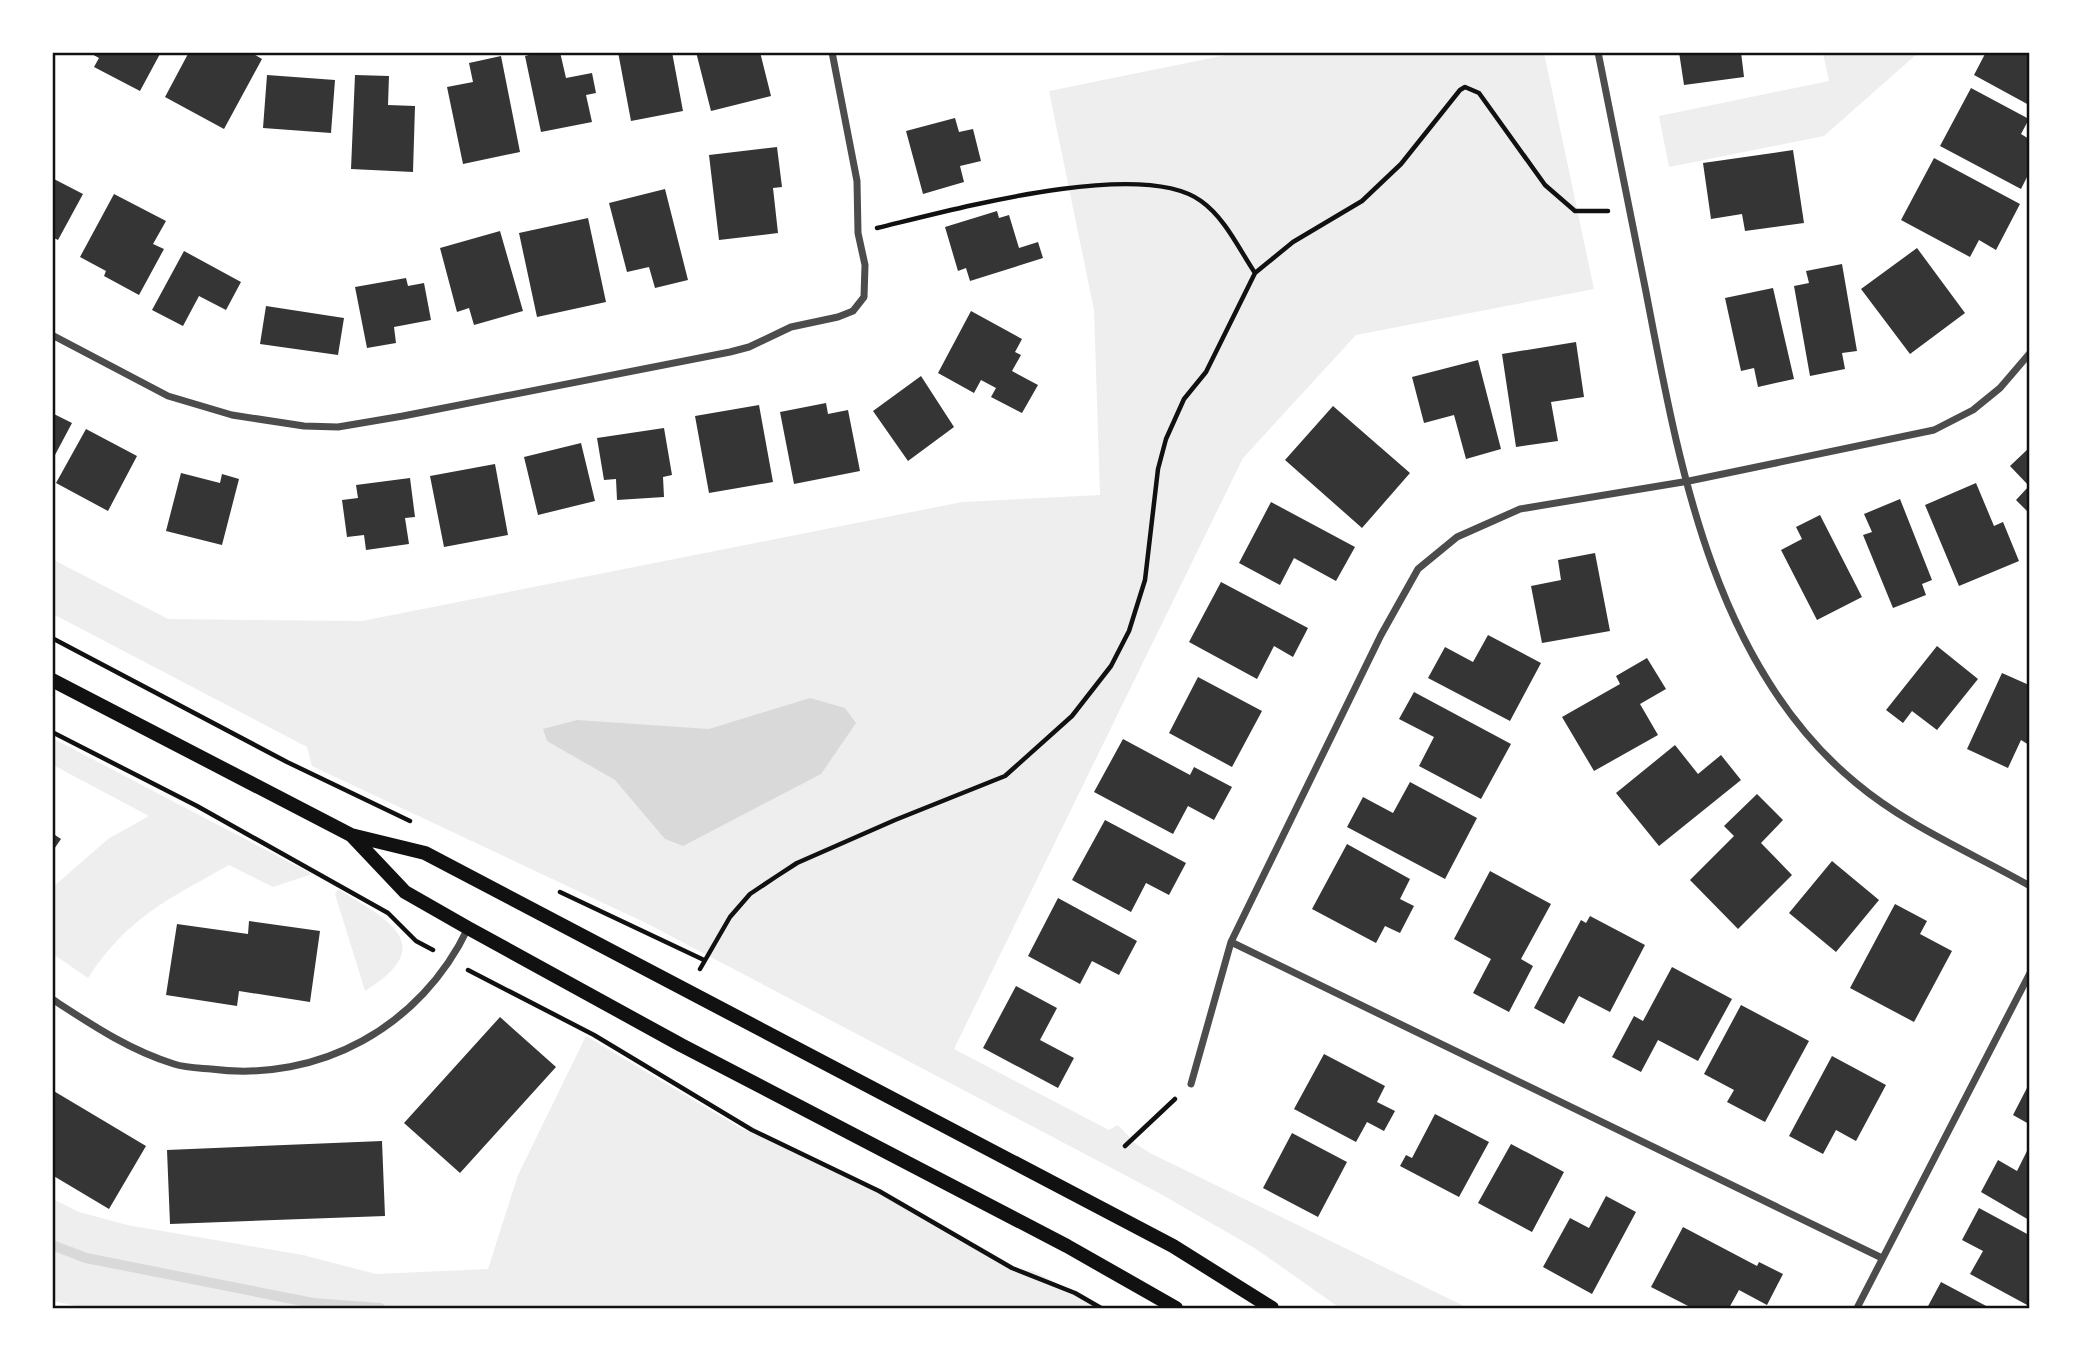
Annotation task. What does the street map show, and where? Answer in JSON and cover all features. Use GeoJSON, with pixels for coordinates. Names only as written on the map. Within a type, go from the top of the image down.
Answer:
{"type":"FeatureCollection","features":[{"type":"Feature","properties":{"kind":"main road"},"geometry":{"type":"LineString","coordinates":[[52,680],[351,835],[425,853],[1174,1246],[1272,1308]]}},
{"type":"Feature","properties":{"kind":"main road"},"geometry":{"type":"LineString","coordinates":[[351,835],[405,892],[681,1045],[1067,1246],[1176,1308]]}},
{"type":"Feature","properties":{"kind":"street"},"geometry":{"type":"LineString","coordinates":[[52,335],[169,396],[267,423],[338,426],[730,352],[750,347],[791,327],[838,317],[853,311],[864,297],[865,265],[858,233],[857,181],[852,146],[832,52]]}},
{"type":"Feature","properties":{"kind":"street"},"geometry":{"type":"LineString","coordinates":[[1598,52],[1671,419],[1727,607],[1754,660],[1782,706],[1856,783],[1901,814],[2029,886]]}},
{"type":"Feature","properties":{"kind":"street"},"geometry":{"type":"LineString","coordinates":[[1191,1084],[1231,942],[1381,635],[1418,569],[1457,537],[1520,509],[1689,481],[1934,430],[1973,410],[2000,388],[2029,354]]}},
{"type":"Feature","properties":{"kind":"street"},"geometry":{"type":"LineString","coordinates":[[52,999],[125,1046],[177,1065],[233,1072],[285,1070],[335,1056],[378,1032],[423,997],[453,961],[468,928]]}},
{"type":"Feature","properties":{"kind":"street"},"geometry":{"type":"LineString","coordinates":[[1231,942],[1882,1258]]}},
{"type":"Feature","properties":{"kind":"street"},"geometry":{"type":"LineString","coordinates":[[1857,1308],[2029,973]]}},
{"type":"Feature","properties":{"kind":"path"},"geometry":{"type":"LineString","coordinates":[[690,991],[718,934],[742,902],[777,876],[797,863],[895,820],[1006,776],[1038,751],[1073,716],[1111,666],[1129,631],[1145,580],[1158,470],[1166,439],[1184,399],[1206,372],[1255,273],[1293,242],[1362,201],[1401,164],[1453,96],[1465,87],[1479,93],[1545,185],[1575,211],[1630,209]]}},
{"type":"Feature","properties":{"kind":"path"},"geometry":{"type":"LineString","coordinates":[[858,233],[1069,187],[1107,183],[1163,186],[1200,200],[1223,223],[1255,273]]}},
{"type":"Feature","properties":{"kind":"path"},"geometry":{"type":"LineString","coordinates":[[52,638],[287,762],[414,822]]}},
{"type":"Feature","properties":{"kind":"path"},"geometry":{"type":"LineString","coordinates":[[52,732],[197,806],[388,913],[416,941],[594,1035],[752,1130],[879,1191],[1012,1268],[1075,1293],[1101,1308]]}},
{"type":"Feature","properties":{"kind":"path"},"geometry":{"type":"LineString","coordinates":[[553,888],[704,961]]}},
{"type":"Feature","properties":{"kind":"path"},"geometry":{"type":"LineString","coordinates":[[1125,1146],[1191,1084]]}},
{"type":"Feature","properties":{"kind":"shaded area"},"geometry":{"type":"Polygon","coordinates":[[[1236,53],[1544,53],[1594,289],[1356,335],[1243,458],[954,1049],[1109,1130],[1118,1125],[1136,1144],[1150,1153],[1468,1308],[1340,1308],[1256,1249],[1159,1193],[646,923],[312,766],[307,747],[53,614],[52,559],[168,619],[362,621],[962,502],[1100,495],[1094,310],[1049,91],[1236,53]]]}},
{"type":"Feature","properties":{"kind":"shaded area"},"geometry":{"type":"Polygon","coordinates":[[[1823,53],[1918,53],[1824,136],[1669,167],[1659,116],[1829,81],[1823,53]]]}},
{"type":"Feature","properties":{"kind":"shaded area"},"geometry":{"type":"Polygon","coordinates":[[[810,698],[845,708],[856,723],[821,774],[683,846],[665,839],[615,780],[547,741],[543,729],[577,720],[709,729],[810,698]]]}},
{"type":"Feature","properties":{"kind":"shaded area"},"geometry":{"type":"Polygon","coordinates":[[[52,738],[312,874],[273,887],[229,865],[150,912],[118,940],[88,978],[53,954],[53,887],[108,839],[149,816],[53,765],[52,738]]]}},
{"type":"Feature","properties":{"kind":"shaded area"},"geometry":{"type":"Polygon","coordinates":[[[338,889],[388,922],[398,934],[403,946],[400,959],[388,974],[365,991],[335,894],[338,889]]]}},
{"type":"Feature","properties":{"kind":"shaded area"},"geometry":{"type":"Polygon","coordinates":[[[586,1036],[740,1128],[848,1173],[1012,1268],[1033,1271],[1106,1308],[86,1308],[53,1301],[53,1199],[79,1212],[127,1225],[303,1255],[376,1274],[488,1269],[518,1175],[586,1036]]]}},
{"type":"Feature","properties":{"kind":"building"},"geometry":{"type":"Polygon","coordinates":[[[88,52],[161,52],[140,91],[94,67],[99,58],[88,52]]]}},
{"type":"Feature","properties":{"kind":"building"},"geometry":{"type":"Polygon","coordinates":[[[189,52],[250,52],[262,59],[224,129],[165,97],[189,52]]]}},
{"type":"Feature","properties":{"kind":"building"},"geometry":{"type":"Polygon","coordinates":[[[540,52],[560,52],[566,78],[592,73],[596,93],[586,95],[592,122],[541,132],[525,56],[540,52]]]}},
{"type":"Feature","properties":{"kind":"building"},"geometry":{"type":"Polygon","coordinates":[[[618,52],[672,52],[683,111],[631,121],[618,52]]]}},
{"type":"Feature","properties":{"kind":"building"},"geometry":{"type":"Polygon","coordinates":[[[696,52],[760,52],[771,96],[711,111],[696,52]]]}},
{"type":"Feature","properties":{"kind":"building"},"geometry":{"type":"Polygon","coordinates":[[[1679,52],[1741,52],[1744,77],[1684,85],[1679,52]]]}},
{"type":"Feature","properties":{"kind":"building"},"geometry":{"type":"Polygon","coordinates":[[[1986,52],[2029,52],[2029,105],[1974,75],[1986,52]]]}},
{"type":"Feature","properties":{"kind":"building"},"geometry":{"type":"Polygon","coordinates":[[[501,56],[520,152],[463,164],[447,87],[473,82],[469,63],[501,56]]]}},
{"type":"Feature","properties":{"kind":"building"},"geometry":{"type":"Polygon","coordinates":[[[267,75],[335,80],[331,133],[263,128],[267,75]]]}},
{"type":"Feature","properties":{"kind":"building"},"geometry":{"type":"Polygon","coordinates":[[[355,75],[389,76],[388,105],[415,106],[413,172],[351,169],[355,75]]]}},
{"type":"Feature","properties":{"kind":"building"},"geometry":{"type":"Polygon","coordinates":[[[1971,88],[2029,119],[2021,134],[2029,139],[2029,173],[2021,189],[1940,146],[1971,88]]]}},
{"type":"Feature","properties":{"kind":"building"},"geometry":{"type":"Polygon","coordinates":[[[955,118],[959,132],[973,129],[981,161],[960,166],[964,182],[923,194],[906,131],[955,118]]]}},
{"type":"Feature","properties":{"kind":"building"},"geometry":{"type":"Polygon","coordinates":[[[777,147],[782,187],[773,188],[778,233],[719,240],[709,155],[777,147]]]}},
{"type":"Feature","properties":{"kind":"building"},"geometry":{"type":"Polygon","coordinates":[[[1793,150],[1804,223],[1745,231],[1742,214],[1711,219],[1703,163],[1793,150]]]}},
{"type":"Feature","properties":{"kind":"building"},"geometry":{"type":"Polygon","coordinates":[[[1934,158],[2020,204],[1996,250],[1979,240],[1970,257],[1901,220],[1934,158]]]}},
{"type":"Feature","properties":{"kind":"building"},"geometry":{"type":"Polygon","coordinates":[[[52,178],[83,194],[58,240],[52,237],[52,178]]]}},
{"type":"Feature","properties":{"kind":"building"},"geometry":{"type":"Polygon","coordinates":[[[665,189],[688,280],[655,288],[649,267],[627,272],[609,203],[665,189]]]}},
{"type":"Feature","properties":{"kind":"building"},"geometry":{"type":"Polygon","coordinates":[[[114,194],[166,221],[153,244],[164,249],[139,295],[104,276],[106,271],[80,257],[114,194]]]}},
{"type":"Feature","properties":{"kind":"building"},"geometry":{"type":"Polygon","coordinates":[[[997,211],[999,218],[1009,215],[1019,248],[1038,242],[1043,258],[970,281],[966,268],[958,271],[945,227],[997,211]]]}},
{"type":"Feature","properties":{"kind":"building"},"geometry":{"type":"Polygon","coordinates":[[[588,218],[606,302],[537,317],[519,233],[588,218]]]}},
{"type":"Feature","properties":{"kind":"building"},"geometry":{"type":"Polygon","coordinates":[[[500,231],[523,311],[474,325],[469,308],[457,312],[440,248],[500,231]]]}},
{"type":"Feature","properties":{"kind":"building"},"geometry":{"type":"Polygon","coordinates":[[[1917,248],[1965,313],[1910,354],[1861,289],[1917,248]]]}},
{"type":"Feature","properties":{"kind":"building"},"geometry":{"type":"Polygon","coordinates":[[[184,251],[241,282],[226,310],[199,296],[183,326],[152,310],[184,251]]]}},
{"type":"Feature","properties":{"kind":"building"},"geometry":{"type":"Polygon","coordinates":[[[1842,264],[1857,351],[1842,353],[1845,369],[1810,376],[1794,286],[1809,283],[1806,271],[1842,264]]]}},
{"type":"Feature","properties":{"kind":"building"},"geometry":{"type":"Polygon","coordinates":[[[406,278],[408,286],[424,283],[431,320],[394,327],[396,343],[367,348],[355,287],[406,278]]]}},
{"type":"Feature","properties":{"kind":"building"},"geometry":{"type":"Polygon","coordinates":[[[1773,288],[1794,379],[1758,387],[1754,368],[1741,371],[1725,298],[1773,288]]]}},
{"type":"Feature","properties":{"kind":"building"},"geometry":{"type":"Polygon","coordinates":[[[266,306],[344,318],[338,355],[260,344],[266,306]]]}},
{"type":"Feature","properties":{"kind":"building"},"geometry":{"type":"Polygon","coordinates":[[[971,311],[1022,339],[1015,352],[1021,355],[1012,371],[1038,385],[1022,413],[991,397],[996,388],[981,380],[974,393],[938,373],[971,311]]]}},
{"type":"Feature","properties":{"kind":"building"},"geometry":{"type":"Polygon","coordinates":[[[1576,342],[1584,397],[1551,402],[1558,441],[1516,447],[1502,354],[1576,342]]]}},
{"type":"Feature","properties":{"kind":"building"},"geometry":{"type":"Polygon","coordinates":[[[1478,360],[1501,449],[1466,459],[1454,415],[1424,423],[1412,377],[1478,360]]]}},
{"type":"Feature","properties":{"kind":"building"},"geometry":{"type":"Polygon","coordinates":[[[921,376],[954,427],[908,461],[873,411],[921,376]]]}},
{"type":"Feature","properties":{"kind":"building"},"geometry":{"type":"Polygon","coordinates":[[[826,403],[828,414],[848,410],[860,471],[794,484],[780,412],[826,403]]]}},
{"type":"Feature","properties":{"kind":"building"},"geometry":{"type":"Polygon","coordinates":[[[759,405],[773,482],[709,493],[695,416],[759,405]]]}},
{"type":"Feature","properties":{"kind":"building"},"geometry":{"type":"Polygon","coordinates":[[[1333,406],[1410,473],[1362,528],[1285,460],[1333,406]]]}},
{"type":"Feature","properties":{"kind":"building"},"geometry":{"type":"Polygon","coordinates":[[[52,413],[72,423],[55,455],[52,454],[52,413]]]}},
{"type":"Feature","properties":{"kind":"building"},"geometry":{"type":"Polygon","coordinates":[[[664,428],[672,475],[663,477],[664,497],[617,500],[616,479],[604,480],[597,438],[664,428]]]}},
{"type":"Feature","properties":{"kind":"building"},"geometry":{"type":"Polygon","coordinates":[[[86,429],[137,456],[108,511],[56,483],[86,429]]]}},
{"type":"Feature","properties":{"kind":"building"},"geometry":{"type":"Polygon","coordinates":[[[581,443],[595,501],[538,515],[524,457],[581,443]]]}},
{"type":"Feature","properties":{"kind":"building"},"geometry":{"type":"Polygon","coordinates":[[[2029,448],[2029,486],[2010,466],[2029,448]]]}},
{"type":"Feature","properties":{"kind":"building"},"geometry":{"type":"Polygon","coordinates":[[[495,464],[508,535],[444,547],[430,476],[495,464]]]}},
{"type":"Feature","properties":{"kind":"building"},"geometry":{"type":"Polygon","coordinates":[[[181,473],[220,483],[222,474],[239,479],[222,545],[166,531],[181,473]]]}},
{"type":"Feature","properties":{"kind":"building"},"geometry":{"type":"Polygon","coordinates":[[[410,478],[415,517],[405,518],[409,544],[366,550],[364,535],[347,537],[342,500],[358,498],[356,485],[410,478]]]}},
{"type":"Feature","properties":{"kind":"building"},"geometry":{"type":"Polygon","coordinates":[[[1976,483],[1994,526],[2003,522],[2019,561],[1959,586],[1925,505],[1976,483]]]}},
{"type":"Feature","properties":{"kind":"building"},"geometry":{"type":"Polygon","coordinates":[[[2029,486],[2029,513],[2016,500],[2029,486]]]}},
{"type":"Feature","properties":{"kind":"building"},"geometry":{"type":"Polygon","coordinates":[[[1900,499],[1932,580],[1922,584],[1926,595],[1893,608],[1863,535],[1872,532],[1864,514],[1900,499]]]}},
{"type":"Feature","properties":{"kind":"building"},"geometry":{"type":"Polygon","coordinates":[[[1271,502],[1355,547],[1336,581],[1294,558],[1280,585],[1239,563],[1271,502]]]}},
{"type":"Feature","properties":{"kind":"building"},"geometry":{"type":"Polygon","coordinates":[[[1820,515],[1862,597],[1817,620],[1781,550],[1802,539],[1796,527],[1820,515]]]}},
{"type":"Feature","properties":{"kind":"building"},"geometry":{"type":"Polygon","coordinates":[[[1595,553],[1610,631],[1542,643],[1531,586],[1561,580],[1558,560],[1595,553]]]}},
{"type":"Feature","properties":{"kind":"building"},"geometry":{"type":"Polygon","coordinates":[[[1221,582],[1308,628],[1293,657],[1274,646],[1257,679],[1189,642],[1221,582]]]}},
{"type":"Feature","properties":{"kind":"building"},"geometry":{"type":"Polygon","coordinates":[[[1488,635],[1541,663],[1510,721],[1428,678],[1445,647],[1473,662],[1488,635]]]}},
{"type":"Feature","properties":{"kind":"building"},"geometry":{"type":"Polygon","coordinates":[[[1937,646],[1978,679],[1937,730],[1912,711],[1903,723],[1886,710],[1937,646]]]}},
{"type":"Feature","properties":{"kind":"building"},"geometry":{"type":"Polygon","coordinates":[[[1647,658],[1666,689],[1640,704],[1658,735],[1594,771],[1562,717],[1620,684],[1616,676],[1647,658]]]}},
{"type":"Feature","properties":{"kind":"building"},"geometry":{"type":"Polygon","coordinates":[[[2002,673],[2029,685],[2029,745],[2021,740],[2008,768],[1967,749],[2002,673]]]}},
{"type":"Feature","properties":{"kind":"building"},"geometry":{"type":"Polygon","coordinates":[[[1198,677],[1262,711],[1232,767],[1169,733],[1198,677]]]}},
{"type":"Feature","properties":{"kind":"building"},"geometry":{"type":"Polygon","coordinates":[[[1414,692],[1511,744],[1481,799],[1419,766],[1434,737],[1399,719],[1414,692]]]}},
{"type":"Feature","properties":{"kind":"building"},"geometry":{"type":"Polygon","coordinates":[[[1123,739],[1190,775],[1194,767],[1232,787],[1214,820],[1188,806],[1173,834],[1094,792],[1123,739]]]}},
{"type":"Feature","properties":{"kind":"building"},"geometry":{"type":"Polygon","coordinates":[[[1675,745],[1698,774],[1721,755],[1741,780],[1659,846],[1616,793],[1675,745]]]}},
{"type":"Feature","properties":{"kind":"building"},"geometry":{"type":"Polygon","coordinates":[[[1410,782],[1477,818],[1445,879],[1347,827],[1363,797],[1393,813],[1410,782]]]}},
{"type":"Feature","properties":{"kind":"building"},"geometry":{"type":"Polygon","coordinates":[[[1757,794],[1783,820],[1761,843],[1792,875],[1738,929],[1690,880],[1734,836],[1724,826],[1757,794]]]}},
{"type":"Feature","properties":{"kind":"building"},"geometry":{"type":"Polygon","coordinates":[[[1105,820],[1186,863],[1169,895],[1146,883],[1131,912],[1072,880],[1105,820]]]}},
{"type":"Feature","properties":{"kind":"building"},"geometry":{"type":"Polygon","coordinates":[[[52,833],[61,839],[52,852],[52,833]]]}},
{"type":"Feature","properties":{"kind":"building"},"geometry":{"type":"Polygon","coordinates":[[[1347,844],[1410,879],[1400,899],[1414,906],[1400,933],[1385,926],[1376,943],[1312,909],[1347,844]]]}},
{"type":"Feature","properties":{"kind":"building"},"geometry":{"type":"Polygon","coordinates":[[[1832,861],[1879,900],[1836,952],[1789,913],[1832,861]]]}},
{"type":"Feature","properties":{"kind":"building"},"geometry":{"type":"Polygon","coordinates":[[[1490,871],[1551,904],[1521,959],[1533,966],[1509,1012],[1473,993],[1491,959],[1454,939],[1490,871]]]}},
{"type":"Feature","properties":{"kind":"building"},"geometry":{"type":"Polygon","coordinates":[[[1058,898],[1137,941],[1119,975],[1092,961],[1080,984],[1028,956],[1058,898]]]}},
{"type":"Feature","properties":{"kind":"building"},"geometry":{"type":"Polygon","coordinates":[[[1895,904],[1927,921],[1920,934],[1952,951],[1914,1022],[1850,988],[1895,904]]]}},
{"type":"Feature","properties":{"kind":"building"},"geometry":{"type":"Polygon","coordinates":[[[1590,916],[1645,945],[1610,1012],[1579,996],[1564,1024],[1534,1008],[1581,920],[1586,923],[1590,916]]]}},
{"type":"Feature","properties":{"kind":"building"},"geometry":{"type":"Polygon","coordinates":[[[249,921],[320,931],[310,1002],[239,991],[237,1006],[166,995],[177,924],[248,934],[249,921]]]}},
{"type":"Feature","properties":{"kind":"building"},"geometry":{"type":"Polygon","coordinates":[[[1672,967],[1732,999],[1698,1061],[1658,1040],[1641,1072],[1612,1057],[1634,1016],[1643,1021],[1672,967]]]}},
{"type":"Feature","properties":{"kind":"building"},"geometry":{"type":"Polygon","coordinates":[[[1016,986],[1057,1008],[1040,1040],[1074,1058],[1058,1088],[983,1048],[1016,986]]]}},
{"type":"Feature","properties":{"kind":"building"},"geometry":{"type":"Polygon","coordinates":[[[1741,1005],[1809,1041],[1765,1122],[1727,1102],[1734,1090],[1704,1074],[1741,1005]]]}},
{"type":"Feature","properties":{"kind":"building"},"geometry":{"type":"Polygon","coordinates":[[[500,1017],[556,1067],[460,1173],[404,1123],[500,1017]]]}},
{"type":"Feature","properties":{"kind":"building"},"geometry":{"type":"Polygon","coordinates":[[[1324,1054],[1385,1086],[1377,1102],[1395,1111],[1384,1131],[1367,1122],[1356,1142],[1294,1109],[1324,1054]]]}},
{"type":"Feature","properties":{"kind":"building"},"geometry":{"type":"Polygon","coordinates":[[[1832,1056],[1886,1085],[1856,1141],[1836,1130],[1823,1154],[1789,1136],[1832,1056]]]}},
{"type":"Feature","properties":{"kind":"building"},"geometry":{"type":"Polygon","coordinates":[[[2029,1084],[2029,1124],[2013,1115],[2029,1084]]]}},
{"type":"Feature","properties":{"kind":"building"},"geometry":{"type":"Polygon","coordinates":[[[52,1090],[146,1146],[109,1209],[52,1175],[52,1090]]]}},
{"type":"Feature","properties":{"kind":"building"},"geometry":{"type":"Polygon","coordinates":[[[1435,1114],[1489,1142],[1459,1197],[1400,1166],[1406,1155],[1412,1158],[1435,1114]]]}},
{"type":"Feature","properties":{"kind":"building"},"geometry":{"type":"Polygon","coordinates":[[[1292,1133],[1347,1162],[1318,1217],[1263,1188],[1292,1133]]]}},
{"type":"Feature","properties":{"kind":"building"},"geometry":{"type":"Polygon","coordinates":[[[382,1141],[385,1216],[170,1224],[167,1150],[382,1141]]]}},
{"type":"Feature","properties":{"kind":"building"},"geometry":{"type":"Polygon","coordinates":[[[1511,1144],[1564,1172],[1532,1232],[1478,1203],[1511,1144]]]}},
{"type":"Feature","properties":{"kind":"building"},"geometry":{"type":"Polygon","coordinates":[[[2029,1147],[2029,1220],[1981,1192],[1998,1160],[2017,1171],[2029,1147]]]}},
{"type":"Feature","properties":{"kind":"building"},"geometry":{"type":"Polygon","coordinates":[[[1606,1196],[1636,1212],[1592,1294],[1543,1267],[1570,1218],[1589,1228],[1606,1196]]]}},
{"type":"Feature","properties":{"kind":"building"},"geometry":{"type":"Polygon","coordinates":[[[1979,1208],[2029,1235],[2029,1306],[1970,1274],[1983,1251],[1962,1240],[1979,1208]]]}},
{"type":"Feature","properties":{"kind":"building"},"geometry":{"type":"Polygon","coordinates":[[[1683,1227],[1757,1266],[1759,1262],[1783,1274],[1767,1305],[1739,1290],[1729,1308],[1692,1308],[1651,1287],[1683,1227]]]}},
{"type":"Feature","properties":{"kind":"building"},"geometry":{"type":"Polygon","coordinates":[[[1941,1282],[1990,1308],[1927,1308],[1941,1282]]]}},
{"type":"Feature","properties":{"kind":"waterway"},"geometry":{"type":"LineString","coordinates":[[52,1245],[86,1258],[313,1303],[380,1308]]}}]}
